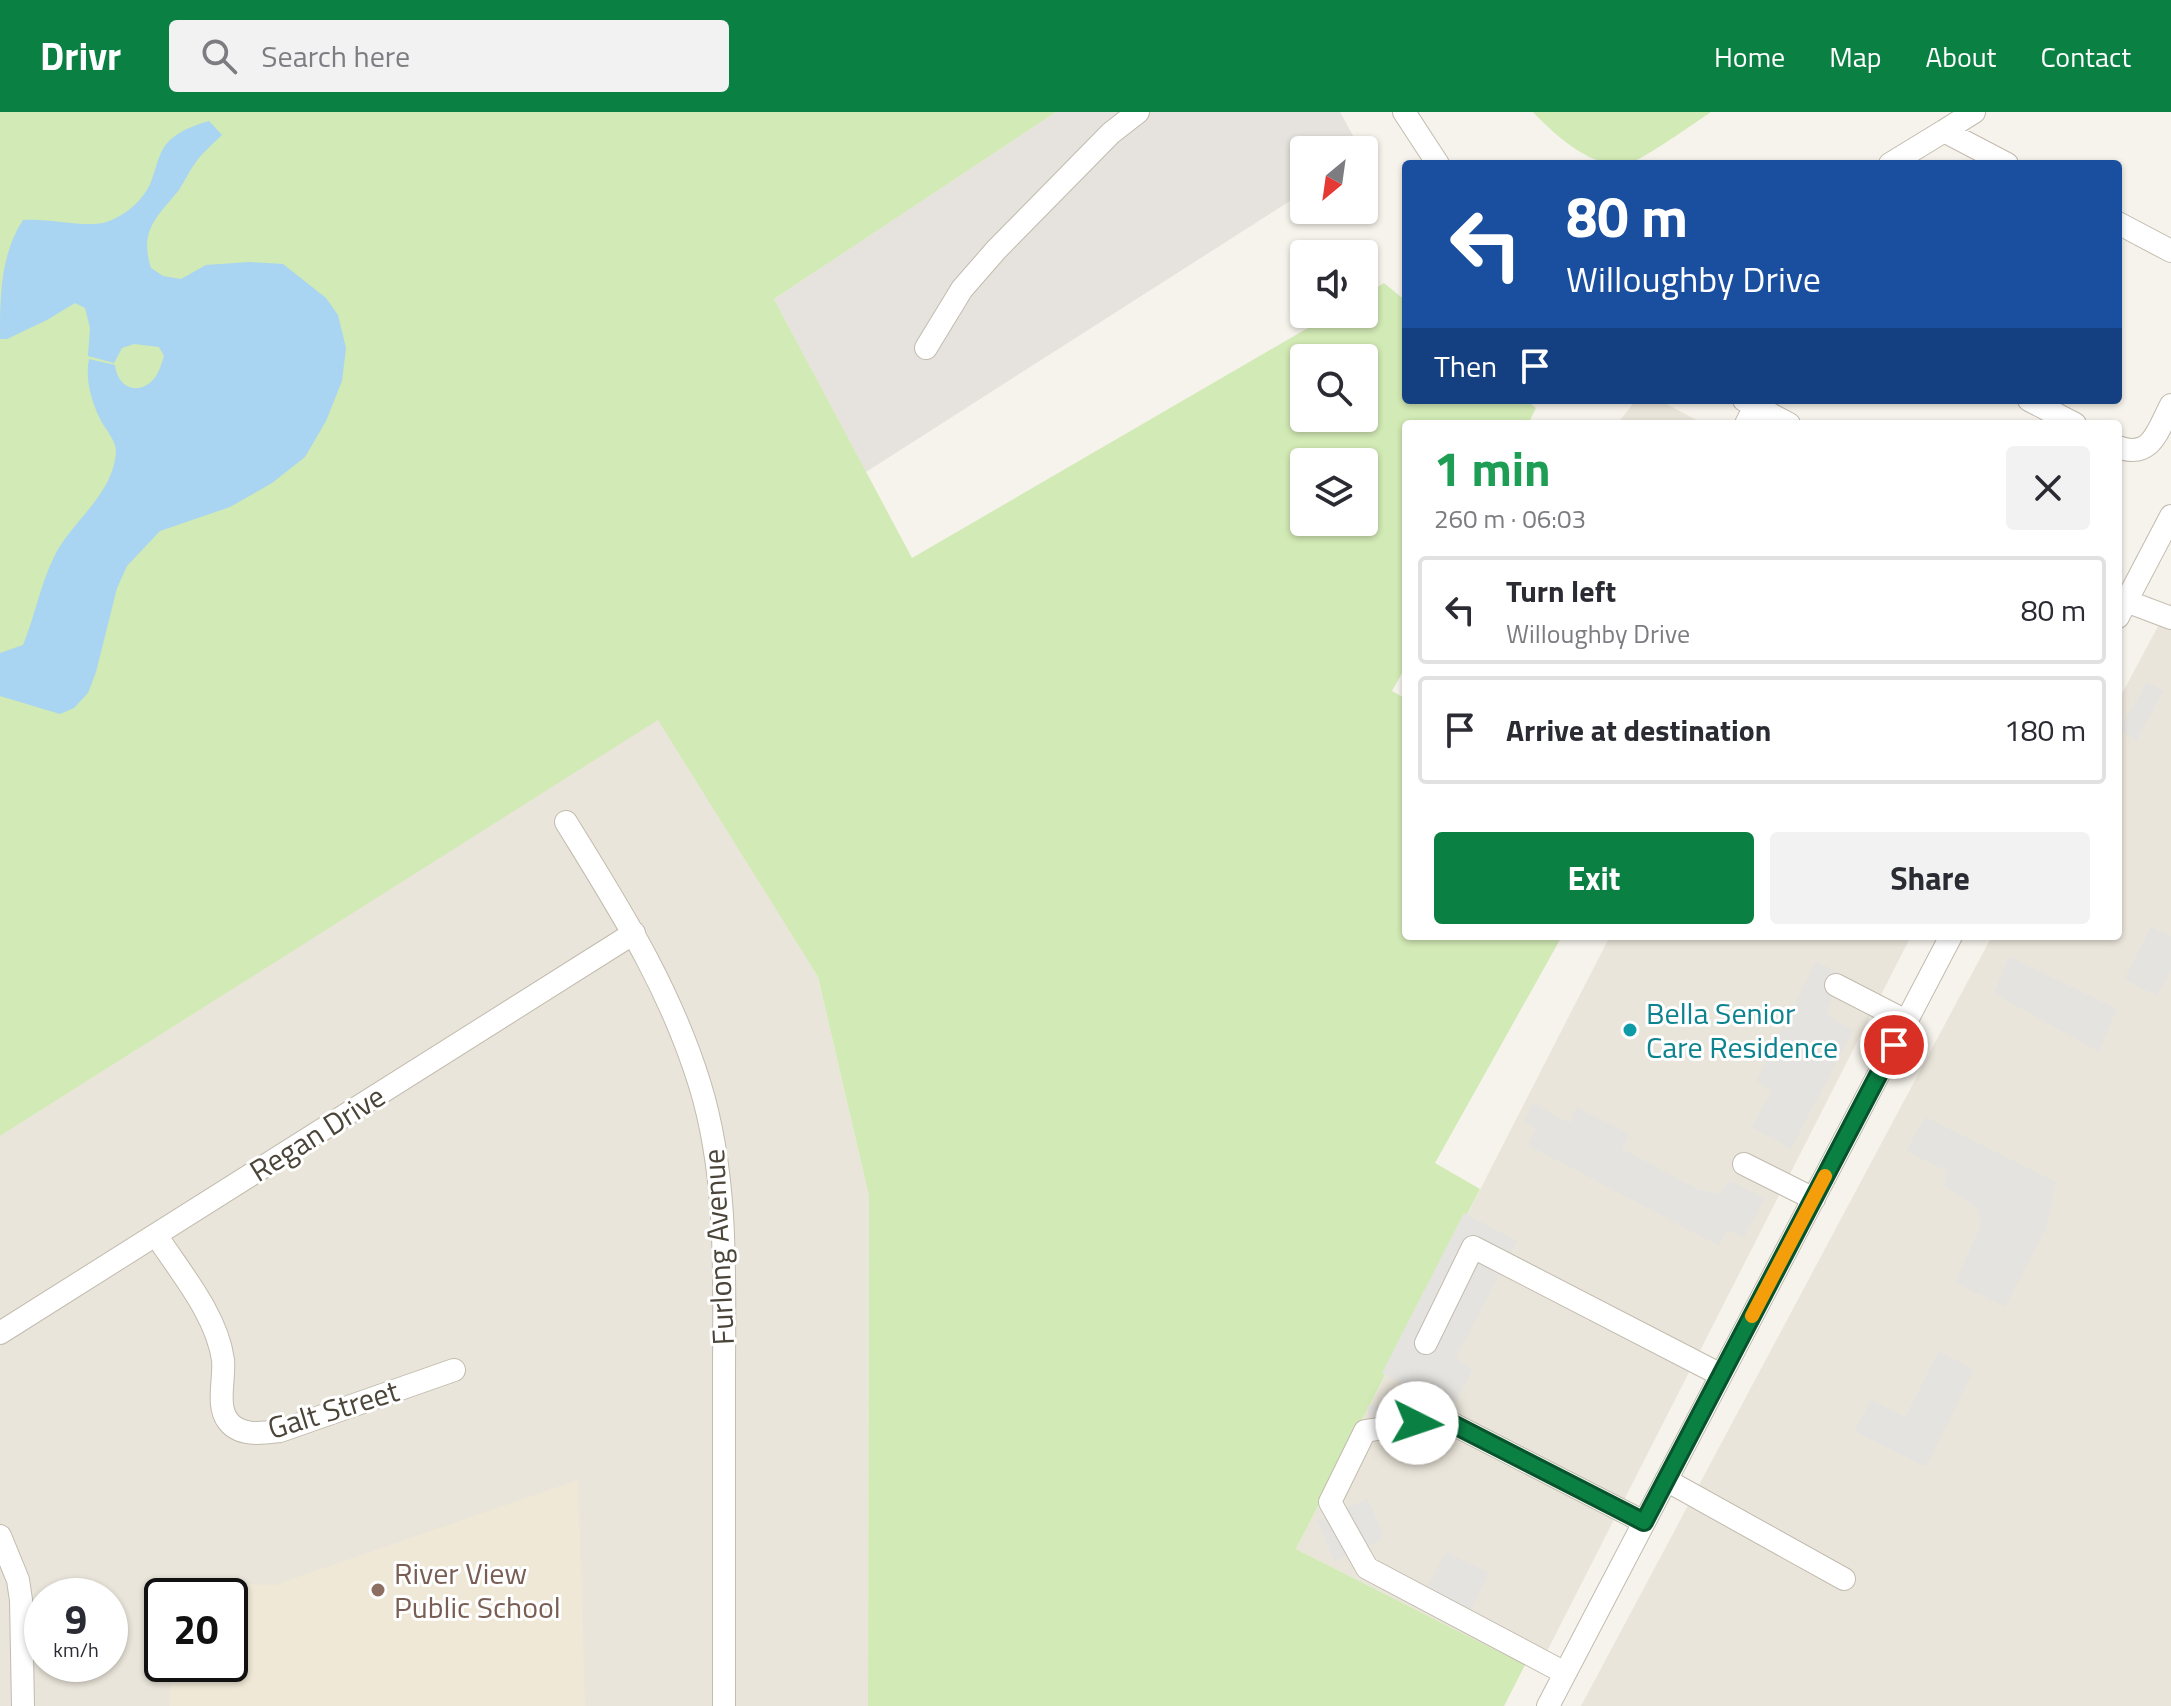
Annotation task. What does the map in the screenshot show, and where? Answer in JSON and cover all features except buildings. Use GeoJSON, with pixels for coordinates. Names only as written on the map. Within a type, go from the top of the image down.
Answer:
{"type":"FeatureCollection","features":[{"type":"Feature","properties":{"kind":"street"},"geometry":{"type":"LineString","coordinates":[[926,348],[962,289],[996,250],[1111,133],[1138,112]]}},
{"type":"Feature","properties":{"kind":"street"},"geometry":{"type":"LineString","coordinates":[[1404,112],[1435,160]]}},
{"type":"Feature","properties":{"kind":"street"},"geometry":{"type":"LineString","coordinates":[[1897,160],[1974,112]]}},
{"type":"Feature","properties":{"kind":"street"},"geometry":{"type":"LineString","coordinates":[[1944,131],[1999,160]]}},
{"type":"Feature","properties":{"kind":"street"},"geometry":{"type":"LineString","coordinates":[[2122,225],[2171,251]]}},
{"type":"Feature","properties":{"kind":"street"},"geometry":{"type":"LineString","coordinates":[[2037,404],[2067,420]]}},
{"type":"Feature","properties":{"kind":"street"},"geometry":{"type":"LineString","coordinates":[[2122,448],[2139,451],[2148,446],[2171,405]]}},
{"type":"Feature","properties":{"kind":"street"},"geometry":{"type":"LineString","coordinates":[[1748,410],[1777,420]]}},
{"type":"Feature","properties":{"kind":"street"},"geometry":{"type":"LineString","coordinates":[[2122,603],[2171,516]]}},
{"type":"Feature","properties":{"kind":"street"},"geometry":{"type":"LineString","coordinates":[[2122,605],[2171,618]]}},
{"type":"Feature","properties":{"kind":"street","name":"Furlong Avenue"},"geometry":{"type":"LineString","coordinates":[[566,822],[657,974],[694,1066],[708,1117],[717,1168],[724,1253],[724,1706]]}},
{"type":"Feature","properties":{"kind":"street","name":"Regan Drive"},"geometry":{"type":"LineString","coordinates":[[0,1333],[634,933]]}},
{"type":"Feature","properties":{"kind":"street"},"geometry":{"type":"LineString","coordinates":[[1548,1706],[1949,940]]}},
{"type":"Feature","properties":{"kind":"street"},"geometry":{"type":"LineString","coordinates":[[1836,985],[1906,1021]]}},
{"type":"Feature","properties":{"kind":"street"},"geometry":{"type":"LineString","coordinates":[[1744,1164],[1814,1199]]}},
{"type":"Feature","properties":{"kind":"street","name":"Galt Street"},"geometry":{"type":"LineString","coordinates":[[156,1235],[203,1309],[219,1342],[223,1363],[222,1404],[227,1420],[239,1431],[260,1434],[280,1431],[454,1370]]}},
{"type":"Feature","properties":{"kind":"street"},"geometry":{"type":"LineString","coordinates":[[1426,1343],[1473,1247],[1721,1375]]}},
{"type":"Feature","properties":{"kind":"street"},"geometry":{"type":"LineString","coordinates":[[1565,1673],[1367,1568],[1330,1502],[1365,1431],[1443,1419],[1644,1522]]}},
{"type":"Feature","properties":{"kind":"street"},"geometry":{"type":"LineString","coordinates":[[1666,1480],[1844,1579]]}},
{"type":"Feature","properties":{"kind":"street"},"geometry":{"type":"LineString","coordinates":[[0,1536],[18,1580],[21,1600],[23,1706]]}},
{"type":"Feature","properties":{"kind":"shaded area"},"geometry":{"type":"Polygon","coordinates":[[[1056,112],[1340,112],[1353,136],[1290,136],[1290,201],[866,472],[774,299],[1056,112]]]}},
{"type":"Feature","properties":{"kind":"shaded area"},"geometry":{"type":"Polygon","coordinates":[[[1633,404],[1666,404],[1696,420],[1620,420],[1633,404]]]}},
{"type":"Feature","properties":{"kind":"shaded area"},"geometry":{"type":"Polygon","coordinates":[[[2171,602],[2171,1706],[1581,1706],[1990,940],[2122,940],[2122,694],[2171,602]]]}},
{"type":"Feature","properties":{"kind":"shaded area"},"geometry":{"type":"Polygon","coordinates":[[[2147,682],[2164,691],[2136,741],[2122,732],[2122,725],[2147,682]]]}},
{"type":"Feature","properties":{"kind":"shaded area"},"geometry":{"type":"Polygon","coordinates":[[[658,719],[818,977],[869,1196],[868,1706],[0,1706],[0,1136],[658,719]]]}},
{"type":"Feature","properties":{"kind":"shaded area"},"geometry":{"type":"Polygon","coordinates":[[[2151,927],[2171,936],[2171,972],[2157,996],[2124,979],[2151,927]]]}},
{"type":"Feature","properties":{"kind":"shaded area"},"geometry":{"type":"Polygon","coordinates":[[[1608,940],[1909,940],[1537,1671],[1296,1549],[1608,940]]]}},
{"type":"Feature","properties":{"kind":"shaded area"},"geometry":{"type":"Polygon","coordinates":[[[2009,956],[2117,1009],[2099,1052],[1993,993],[2009,956]]]}},
{"type":"Feature","properties":{"kind":"shaded area"},"geometry":{"type":"Polygon","coordinates":[[[1816,961],[1842,975],[1826,1012],[1854,1029],[1791,1149],[1751,1127],[1772,1091],[1756,1081],[1816,961]]]}},
{"type":"Feature","properties":{"kind":"shaded area"},"geometry":{"type":"Polygon","coordinates":[[[1533,1103],[1570,1123],[1576,1107],[1630,1134],[1622,1149],[1698,1189],[1718,1194],[1730,1180],[1765,1199],[1744,1237],[1728,1230],[1719,1246],[1528,1145],[1536,1129],[1524,1121],[1533,1103]]]}},
{"type":"Feature","properties":{"kind":"shaded area"},"geometry":{"type":"Polygon","coordinates":[[[1925,1117],[2056,1182],[2047,1227],[2005,1307],[1955,1283],[1981,1224],[1978,1209],[1944,1186],[1947,1171],[1906,1151],[1925,1117]]]}},
{"type":"Feature","properties":{"kind":"shaded area"},"geometry":{"type":"Polygon","coordinates":[[[1464,1213],[1517,1241],[1456,1358],[1473,1369],[1452,1408],[1382,1373],[1464,1213]]]}},
{"type":"Feature","properties":{"kind":"shaded area"},"geometry":{"type":"Polygon","coordinates":[[[1939,1351],[1974,1370],[1926,1467],[1854,1431],[1871,1400],[1905,1417],[1939,1351]]]}},
{"type":"Feature","properties":{"kind":"shaded area"},"geometry":{"type":"Polygon","coordinates":[[[1416,1397],[1431,1449],[1388,1452],[1384,1439],[1370,1422],[1367,1406],[1416,1397]]]}},
{"type":"Feature","properties":{"kind":"shaded area","name":"River View Public School"},"geometry":{"type":"Polygon","coordinates":[[[578,1480],[585,1706],[170,1706],[171,1682],[248,1682],[248,1584],[275,1585],[578,1480]]]}},
{"type":"Feature","properties":{"kind":"shaded area"},"geometry":{"type":"Polygon","coordinates":[[[1368,1499],[1383,1534],[1379,1541],[1334,1561],[1317,1520],[1368,1499]]]}},
{"type":"Feature","properties":{"kind":"shaded area"},"geometry":{"type":"Polygon","coordinates":[[[1446,1552],[1489,1573],[1470,1613],[1423,1593],[1446,1552]]]}},
{"type":"Feature","properties":{"kind":"green space"},"geometry":{"type":"Polygon","coordinates":[[[0,112],[1056,112],[774,299],[912,558],[1308,328],[1378,328],[1378,287],[1384,283],[1402,298],[1402,404],[1531,404],[1536,408],[1530,420],[1402,420],[1402,673],[1392,691],[1402,697],[1402,940],[1560,940],[1435,1163],[1480,1189],[1296,1549],[1525,1665],[1504,1706],[868,1706],[869,1196],[818,977],[658,720],[0,1136],[0,112]]]}},
{"type":"Feature","properties":{"kind":"green space"},"geometry":{"type":"Polygon","coordinates":[[[1533,112],[1711,112],[1637,160],[1597,160],[1552,131],[1533,112]]]}},
{"type":"Feature","properties":{"kind":"water"},"geometry":{"type":"Polygon","coordinates":[[[209,121],[222,135],[199,158],[152,225],[147,244],[151,268],[163,276],[181,279],[206,265],[249,262],[283,264],[326,298],[338,315],[346,348],[342,381],[326,421],[305,457],[272,483],[230,507],[160,531],[127,566],[117,588],[96,672],[88,693],[74,708],[60,714],[0,696],[0,653],[23,645],[54,557],[100,494],[113,467],[116,447],[92,397],[88,382],[89,359],[115,365],[123,383],[140,388],[152,381],[164,356],[159,347],[134,344],[122,348],[114,363],[88,356],[90,328],[85,308],[75,303],[47,320],[7,339],[0,339],[1,293],[15,233],[23,220],[95,224],[126,212],[149,186],[166,144],[183,131],[209,121]]]}},
{"type":"Feature","properties":{"kind":"slow traffic"},"geometry":{"type":"LineString","coordinates":[[1752,1316],[1825,1176]]}},
{"type":"Feature","properties":{"kind":"place","name":"Bella Senior Care Residence"},"geometry":{"type":"Point","coordinates":[1630,1030]}},
{"type":"Feature","properties":{"kind":"place","name":"River View Public School"},"geometry":{"type":"Point","coordinates":[378,1590]}},
{"type":"Feature","properties":{"kind":"route"},"geometry":{"type":"LineString","coordinates":[[1417,1423],[1443,1419],[1644,1522],[1894,1045]]}}]}
